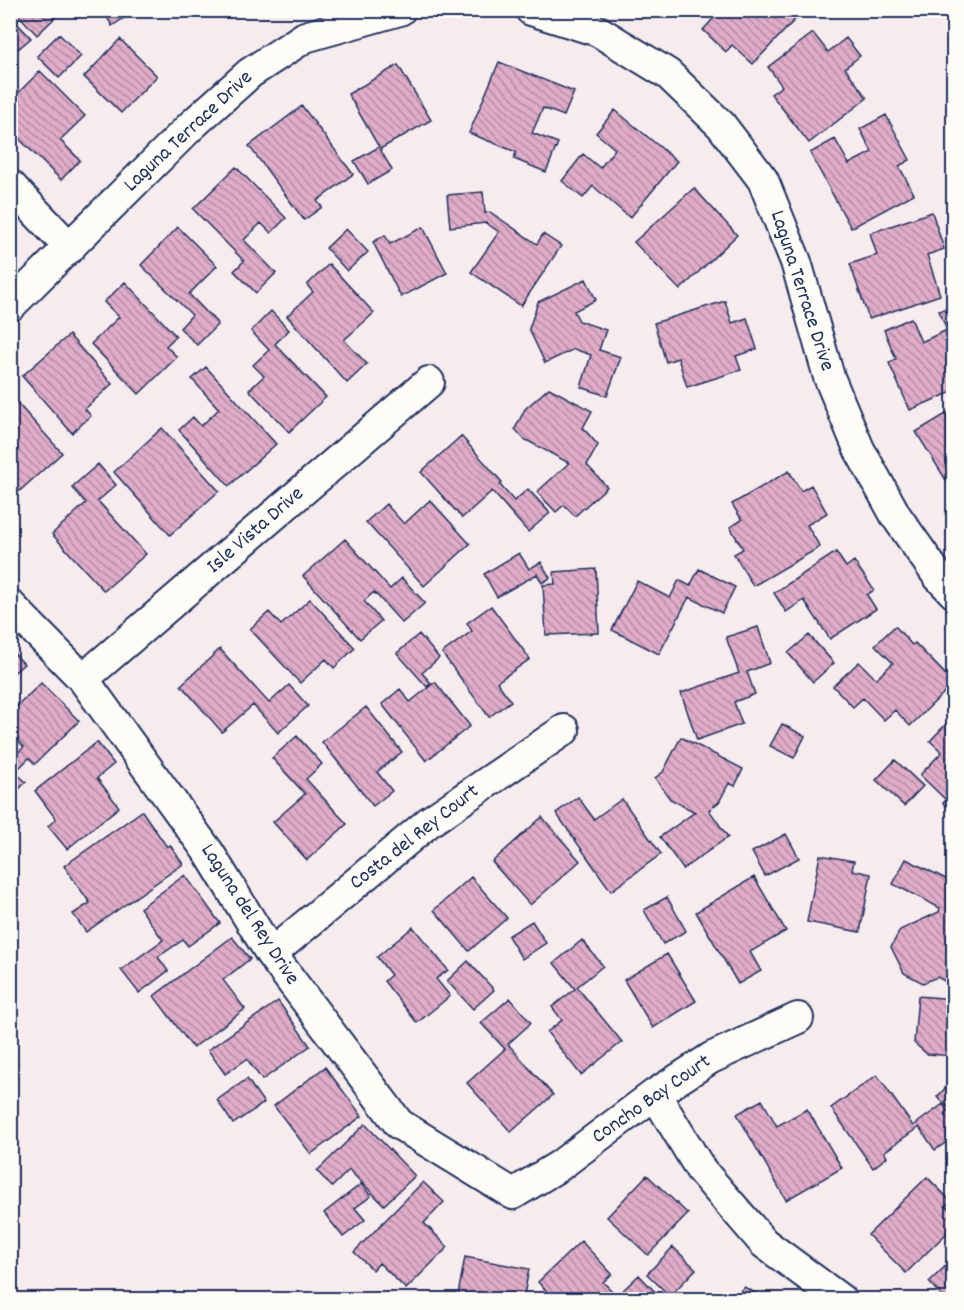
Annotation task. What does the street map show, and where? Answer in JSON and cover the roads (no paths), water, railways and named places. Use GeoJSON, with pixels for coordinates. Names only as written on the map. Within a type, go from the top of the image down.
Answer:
{"type":"FeatureCollection","features":[{"type":"Feature","properties":{"kind":"street","name":"Laguna Terrace Drive"},"geometry":{"type":"LineString","coordinates":[[10,306],[192,125],[250,73],[305,37],[400,10]]}},
{"type":"Feature","properties":{"kind":"street","name":"Laguna Terrace Drive"},"geometry":{"type":"LineString","coordinates":[[531,10],[598,31],[668,74],[722,125],[763,180],[796,262],[829,377],[859,448],[896,516],[938,576],[954,593]]}},
{"type":"Feature","properties":{"kind":"street"},"geometry":{"type":"LineString","coordinates":[[10,185],[70,248]]}},
{"type":"Feature","properties":{"kind":"street","name":"Isle Vista Drive"},"geometry":{"type":"LineString","coordinates":[[83,679],[429,382]]}},
{"type":"Feature","properties":{"kind":"street","name":"Laguna del Rey Drive"},"geometry":{"type":"LineString","coordinates":[[10,605],[83,679],[209,853],[271,954],[399,1124],[513,1194]]}},
{"type":"Feature","properties":{"kind":"street","name":"Costa del Rey Court"},"geometry":{"type":"LineString","coordinates":[[271,954],[429,822],[564,730]]}},
{"type":"Feature","properties":{"kind":"street","name":"Concho Bay Court"},"geometry":{"type":"LineString","coordinates":[[513,1194],[559,1166],[655,1094],[711,1058],[798,1018]]}},
{"type":"Feature","properties":{"kind":"street"},"geometry":{"type":"LineString","coordinates":[[655,1094],[701,1170],[764,1243],[841,1299]]}}]}
